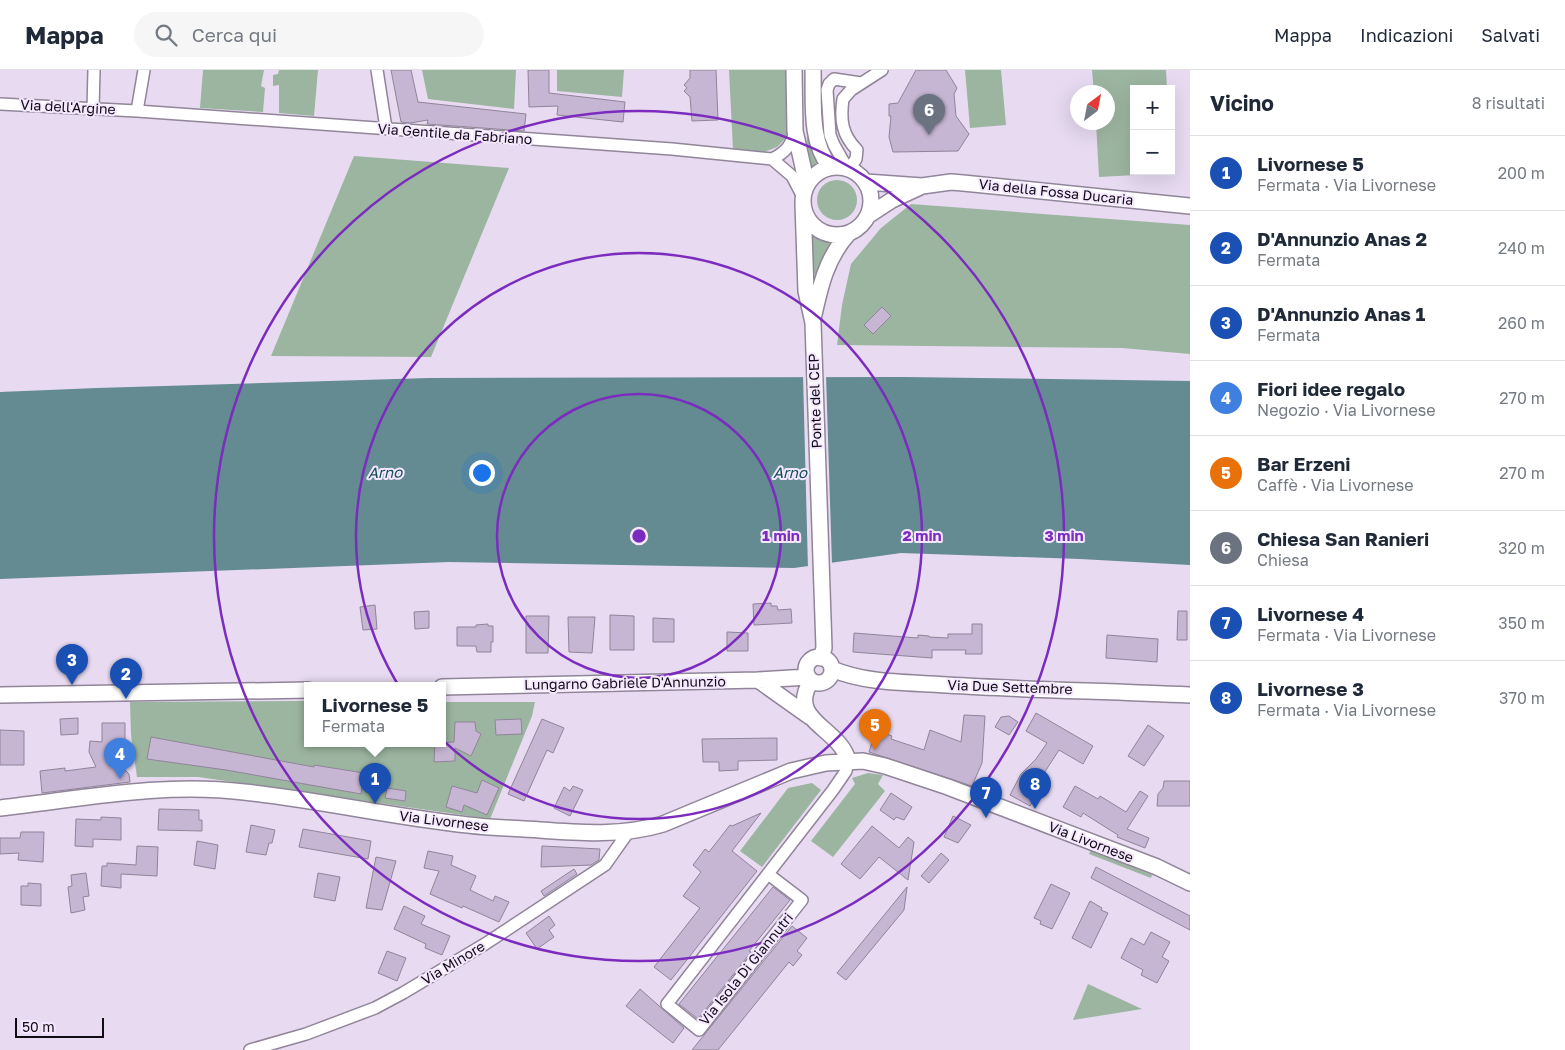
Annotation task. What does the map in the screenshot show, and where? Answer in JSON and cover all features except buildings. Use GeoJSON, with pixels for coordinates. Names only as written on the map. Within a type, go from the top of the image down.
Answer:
{"type":"FeatureCollection","features":[{"type":"Feature","properties":{"kind":"main road"},"geometry":{"type":"LineString","coordinates":[[794,70],[795,131],[807,218],[819,230],[832,235],[850,233],[861,226],[869,215],[872,201],[866,182],[860,175],[848,168],[830,167],[817,173],[804,195]]}},
{"type":"Feature","properties":{"kind":"main road"},"geometry":{"type":"LineString","coordinates":[[813,70],[816,133],[820,150],[830,167]]}},
{"type":"Feature","properties":{"kind":"main road","name":"Via della Fossa Ducaria"},"geometry":{"type":"LineString","coordinates":[[866,182],[922,186],[951,182],[1190,206]]}},
{"type":"Feature","properties":{"kind":"main road","name":"Via della Fossa Ducaria"},"geometry":{"type":"LineString","coordinates":[[869,215],[892,200],[922,186]]}},
{"type":"Feature","properties":{"kind":"main road","name":"Ponte del CEP"},"geometry":{"type":"LineString","coordinates":[[804,195],[806,291],[812,323],[822,606],[826,664]]}},
{"type":"Feature","properties":{"kind":"main road","name":"Ponte del CEP"},"geometry":{"type":"LineString","coordinates":[[812,323],[825,270],[836,250],[850,233]]}},
{"type":"Feature","properties":{"kind":"main road"},"geometry":{"type":"LineString","coordinates":[[810,679],[818,683],[826,681],[826,664],[817,658],[810,661],[806,668],[810,679],[804,704],[814,719]]}},
{"type":"Feature","properties":{"kind":"main road","name":"Via Due Settembre"},"geometry":{"type":"LineString","coordinates":[[826,664],[841,674],[868,679],[1190,695]]}},
{"type":"Feature","properties":{"kind":"main road","name":"Lungarno Gabriele D'Annunzio"},"geometry":{"type":"LineString","coordinates":[[446,687],[810,679]]}},
{"type":"Feature","properties":{"kind":"main road"},"geometry":{"type":"LineString","coordinates":[[758,680],[814,719],[840,744],[848,761]]}},
{"type":"Feature","properties":{"kind":"main road"},"geometry":{"type":"LineString","coordinates":[[0,695],[304,690]]}},
{"type":"Feature","properties":{"kind":"main road","name":"Via Livornese"},"geometry":{"type":"LineString","coordinates":[[0,808],[148,790],[183,788],[244,792],[469,826],[604,833],[654,827],[791,771],[826,763],[848,761],[878,764],[948,787],[1150,864],[1190,883]]}},
{"type":"Feature","properties":{"kind":"street"},"geometry":{"type":"LineString","coordinates":[[93,109],[94,70]]}},
{"type":"Feature","properties":{"kind":"street"},"geometry":{"type":"LineString","coordinates":[[137,111],[144,70]]}},
{"type":"Feature","properties":{"kind":"street"},"geometry":{"type":"LineString","coordinates":[[377,70],[386,128]]}},
{"type":"Feature","properties":{"kind":"street"},"geometry":{"type":"LineString","coordinates":[[861,83],[834,79],[830,82],[827,90],[830,135],[848,168],[856,159],[857,150],[844,132],[842,104],[844,95],[882,70]]}},
{"type":"Feature","properties":{"kind":"street","name":"Via dell'Argine"},"geometry":{"type":"LineString","coordinates":[[0,104],[137,111]]}},
{"type":"Feature","properties":{"kind":"street","name":"Via Gentile da Fabriano"},"geometry":{"type":"LineString","coordinates":[[137,111],[672,149],[772,159]]}},
{"type":"Feature","properties":{"kind":"street"},"geometry":{"type":"LineString","coordinates":[[795,131],[788,148],[772,159],[792,176],[804,195]]}},
{"type":"Feature","properties":{"kind":"street","name":"Via Isola Di Giannutri"},"geometry":{"type":"LineString","coordinates":[[768,874],[802,900],[699,1030],[667,1004],[839,782],[846,771],[848,761]]}},
{"type":"Feature","properties":{"kind":"street","name":"Via Minore"},"geometry":{"type":"LineString","coordinates":[[250,1050],[306,1034],[375,1008],[403,993],[485,944],[605,866],[629,831]]}},
{"type":"Feature","properties":{"kind":"shaded area"},"geometry":{"type":"Polygon","coordinates":[[[203,70],[264,70],[261,86],[265,88],[263,112],[200,108],[203,70]]]}},
{"type":"Feature","properties":{"kind":"shaded area"},"geometry":{"type":"Polygon","coordinates":[[[279,70],[318,70],[314,116],[279,113],[279,85],[273,86],[273,75],[278,74],[279,70]]]}},
{"type":"Feature","properties":{"kind":"shaded area"},"geometry":{"type":"Polygon","coordinates":[[[422,70],[516,70],[514,109],[428,99],[422,70]]]}},
{"type":"Feature","properties":{"kind":"shaded area"},"geometry":{"type":"Polygon","coordinates":[[[557,70],[624,70],[622,97],[557,91],[557,70]]]}},
{"type":"Feature","properties":{"kind":"shaded area"},"geometry":{"type":"Polygon","coordinates":[[[729,70],[786,70],[788,133],[777,147],[764,152],[733,150],[729,70]]]}},
{"type":"Feature","properties":{"kind":"shaded area"},"geometry":{"type":"Polygon","coordinates":[[[965,70],[1001,70],[1006,125],[970,128],[965,70]]]}},
{"type":"Feature","properties":{"kind":"shaded area"},"geometry":{"type":"Polygon","coordinates":[[[1092,70],[1166,70],[1167,85],[1130,85],[1130,175],[1136,175],[1099,177],[1096,130],[1115,130],[1115,85],[1093,85],[1092,70]]]}},
{"type":"Feature","properties":{"kind":"shaded area"},"geometry":{"type":"Polygon","coordinates":[[[807,135],[820,165],[811,172],[806,153],[807,135]]]}},
{"type":"Feature","properties":{"kind":"shaded area"},"geometry":{"type":"Polygon","coordinates":[[[354,156],[509,168],[431,357],[271,356],[354,156]]]}},
{"type":"Feature","properties":{"kind":"shaded area"},"geometry":{"type":"Polygon","coordinates":[[[837,180],[848,183],[854,189],[857,200],[854,211],[848,217],[837,220],[826,217],[820,211],[817,200],[820,189],[826,183],[837,180]]]}},
{"type":"Feature","properties":{"kind":"shaded area"},"geometry":{"type":"Polygon","coordinates":[[[911,204],[1190,225],[1190,354],[1122,348],[837,345],[842,305],[851,264],[881,228],[911,204]]]}},
{"type":"Feature","properties":{"kind":"shaded area"},"geometry":{"type":"Polygon","coordinates":[[[809,227],[821,236],[835,238],[817,275],[809,273],[809,227]]]}},
{"type":"Feature","properties":{"kind":"shaded area"},"geometry":{"type":"Polygon","coordinates":[[[304,701],[304,747],[446,747],[446,702],[535,702],[532,716],[490,819],[198,777],[137,777],[131,735],[130,702],[304,701]]]}},
{"type":"Feature","properties":{"kind":"shaded area"},"geometry":{"type":"Polygon","coordinates":[[[868,773],[883,775],[878,784],[885,791],[833,857],[811,841],[855,784],[852,778],[868,773]]]}},
{"type":"Feature","properties":{"kind":"shaded area"},"geometry":{"type":"Polygon","coordinates":[[[812,783],[821,790],[762,867],[740,851],[788,788],[812,783]]]}},
{"type":"Feature","properties":{"kind":"shaded area"},"geometry":{"type":"Polygon","coordinates":[[[1091,850],[1152,875],[1151,878],[1089,854],[1091,850]]]}},
{"type":"Feature","properties":{"kind":"shaded area"},"geometry":{"type":"Polygon","coordinates":[[[1088,984],[1142,1009],[1073,1020],[1088,984]]]}},
{"type":"Feature","properties":{"kind":"water","name":"Arno"},"geometry":{"type":"Polygon","coordinates":[[[903,377],[1190,381],[1190,565],[901,553],[794,568],[449,562],[0,579],[0,392],[429,378],[903,377]]]}},
{"type":"Feature","properties":{"kind":"pier"},"geometry":{"type":"Polygon","coordinates":[[[803,375],[826,375],[832,565],[808,569],[803,375]]]}},
{"type":"Feature","properties":{"kind":"place","name":"Chiesa San Ranieri"},"geometry":{"type":"Point","coordinates":[929,135]}},
{"type":"Feature","properties":{"kind":"place","name":"D'Annunzio Anas 1"},"geometry":{"type":"Point","coordinates":[72,685]}},
{"type":"Feature","properties":{"kind":"place","name":"D'Annunzio Anas 2"},"geometry":{"type":"Point","coordinates":[126,699]}},
{"type":"Feature","properties":{"kind":"place","name":"Bar Erzeni"},"geometry":{"type":"Point","coordinates":[875,750]}},
{"type":"Feature","properties":{"kind":"place","name":"Fiori idee regalo"},"geometry":{"type":"Point","coordinates":[120,779]}},
{"type":"Feature","properties":{"kind":"place","name":"Livornese 5"},"geometry":{"type":"Point","coordinates":[375,804]}},
{"type":"Feature","properties":{"kind":"place","name":"Livornese 3"},"geometry":{"type":"Point","coordinates":[1035,809]}},
{"type":"Feature","properties":{"kind":"place","name":"Livornese 4"},"geometry":{"type":"Point","coordinates":[986,818]}}]}
